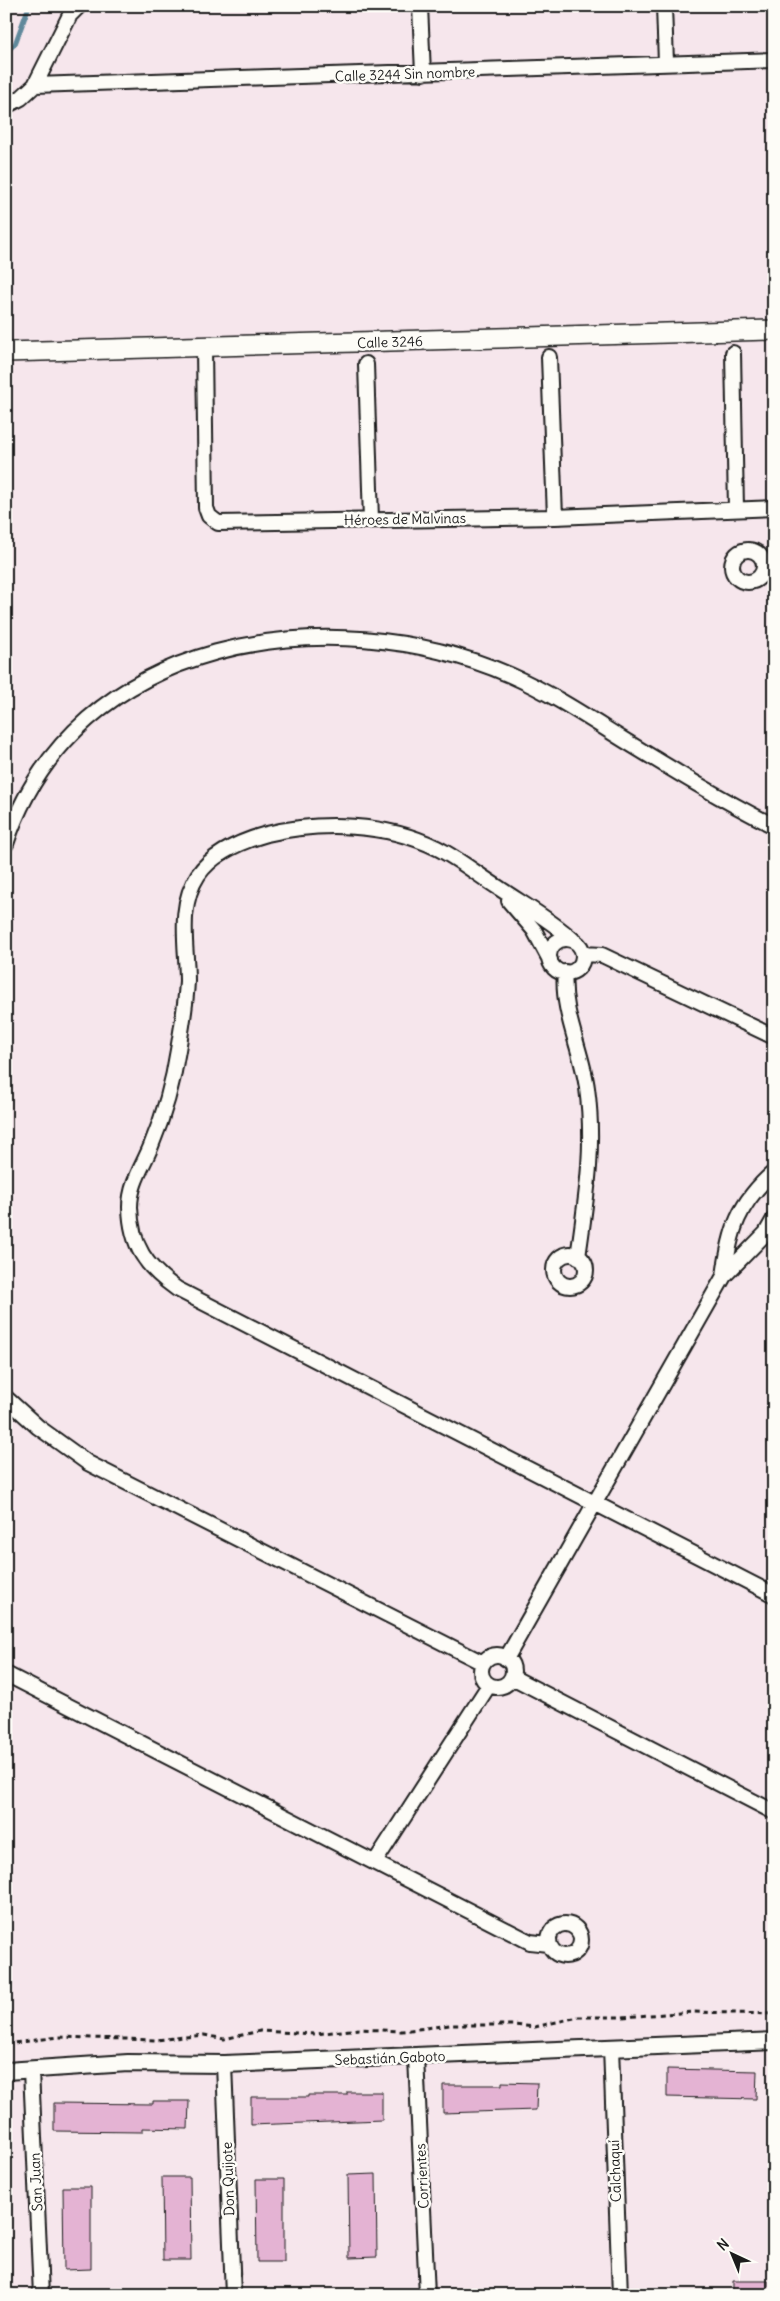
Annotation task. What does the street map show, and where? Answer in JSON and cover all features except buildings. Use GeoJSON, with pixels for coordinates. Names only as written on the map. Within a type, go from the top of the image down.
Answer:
{"type":"FeatureCollection","features":[{"type":"Feature","properties":{"kind":"main road","name":"Calle 3246"},"geometry":{"type":"LineString","coordinates":[[6,352],[774,330]]}},
{"type":"Feature","properties":{"kind":"street"},"geometry":{"type":"LineString","coordinates":[[6,106],[21,98],[35,85],[70,15],[79,6]]}},
{"type":"Feature","properties":{"kind":"street"},"geometry":{"type":"LineString","coordinates":[[420,6],[424,74]]}},
{"type":"Feature","properties":{"kind":"street"},"geometry":{"type":"LineString","coordinates":[[664,6],[666,63]]}},
{"type":"Feature","properties":{"kind":"street","name":"Calle 3244 Sin nombre"},"geometry":{"type":"LineString","coordinates":[[35,85],[424,74],[774,60]]}},
{"type":"Feature","properties":{"kind":"street","name":"Héroes de Malvinas"},"geometry":{"type":"LineString","coordinates":[[204,347],[206,508],[209,516],[218,523],[555,516],[774,508]]}},
{"type":"Feature","properties":{"kind":"street"},"geometry":{"type":"LineString","coordinates":[[733,353],[736,509]]}},
{"type":"Feature","properties":{"kind":"street"},"geometry":{"type":"LineString","coordinates":[[550,356],[555,516]]}},
{"type":"Feature","properties":{"kind":"street"},"geometry":{"type":"LineString","coordinates":[[366,364],[371,520]]}},
{"type":"Feature","properties":{"kind":"street"},"geometry":{"type":"LineString","coordinates":[[6,844],[24,801],[41,769],[63,742],[86,720],[128,688],[158,672],[222,649],[299,639],[381,640],[415,646],[471,660],[554,696],[696,784],[774,826]]}},
{"type":"Feature","properties":{"kind":"street"},"geometry":{"type":"LineString","coordinates":[[490,883],[534,930],[556,970],[565,972],[578,967],[583,954],[580,946],[557,925],[436,847],[398,834],[355,828],[282,831],[243,842],[212,860],[195,880],[186,907],[184,928],[187,981],[178,1052],[163,1112],[131,1193],[132,1223],[143,1258],[158,1276],[176,1289],[774,1595]]}},
{"type":"Feature","properties":{"kind":"street"},"geometry":{"type":"LineString","coordinates":[[550,960],[551,949],[554,944],[564,939],[573,940]]}},
{"type":"Feature","properties":{"kind":"street"},"geometry":{"type":"LineString","coordinates":[[583,954],[602,955],[774,1038]]}},
{"type":"Feature","properties":{"kind":"street"},"geometry":{"type":"LineString","coordinates":[[565,972],[564,991],[587,1088],[591,1146],[591,1167],[578,1257]]}},
{"type":"Feature","properties":{"kind":"street"},"geometry":{"type":"LineString","coordinates":[[724,1276],[732,1228],[753,1193],[774,1172]]}},
{"type":"Feature","properties":{"kind":"street"},"geometry":{"type":"LineString","coordinates":[[506,1658],[724,1276],[766,1233],[774,1218]]}},
{"type":"Feature","properties":{"kind":"street"},"geometry":{"type":"LineString","coordinates":[[6,1398],[21,1414]]}},
{"type":"Feature","properties":{"kind":"street"},"geometry":{"type":"LineString","coordinates":[[6,1405],[88,1463],[483,1663]]}},
{"type":"Feature","properties":{"kind":"street"},"geometry":{"type":"LineString","coordinates":[[496,1656],[506,1658],[512,1667],[512,1678],[504,1686],[489,1685],[482,1678],[483,1663],[496,1656]]}},
{"type":"Feature","properties":{"kind":"street"},"geometry":{"type":"LineString","coordinates":[[6,1674],[530,1942],[550,1944]]}},
{"type":"Feature","properties":{"kind":"street"},"geometry":{"type":"LineString","coordinates":[[512,1678],[774,1812]]}},
{"type":"Feature","properties":{"kind":"street"},"geometry":{"type":"LineString","coordinates":[[375,1862],[489,1685]]}},
{"type":"Feature","properties":{"kind":"street","name":"Sebastián Gaboto"},"geometry":{"type":"LineString","coordinates":[[6,2071],[128,2063],[224,2064],[611,2047],[774,2042]]}},
{"type":"Feature","properties":{"kind":"street","name":"Calchaquí"},"geometry":{"type":"LineString","coordinates":[[611,2047],[620,2295]]}},
{"type":"Feature","properties":{"kind":"street","name":"Corrientes"},"geometry":{"type":"LineString","coordinates":[[416,2057],[427,2295]]}},
{"type":"Feature","properties":{"kind":"street","name":"Don Quijote"},"geometry":{"type":"LineString","coordinates":[[224,2064],[232,2295]]}},
{"type":"Feature","properties":{"kind":"street","name":"San Juan"},"geometry":{"type":"LineString","coordinates":[[31,2070],[41,2295]]}},
{"type":"Feature","properties":{"kind":"path"},"geometry":{"type":"LineString","coordinates":[[6,2044],[59,2037],[138,2040],[204,2035],[224,2039],[260,2031],[316,2034],[359,2029],[402,2031],[450,2025],[535,2027],[578,2017],[622,2017],[693,2012],[774,2014]]}},
{"type":"Feature","properties":{"kind":"waterway"},"geometry":{"type":"LineString","coordinates":[[6,52],[15,44],[29,6]]}}]}
